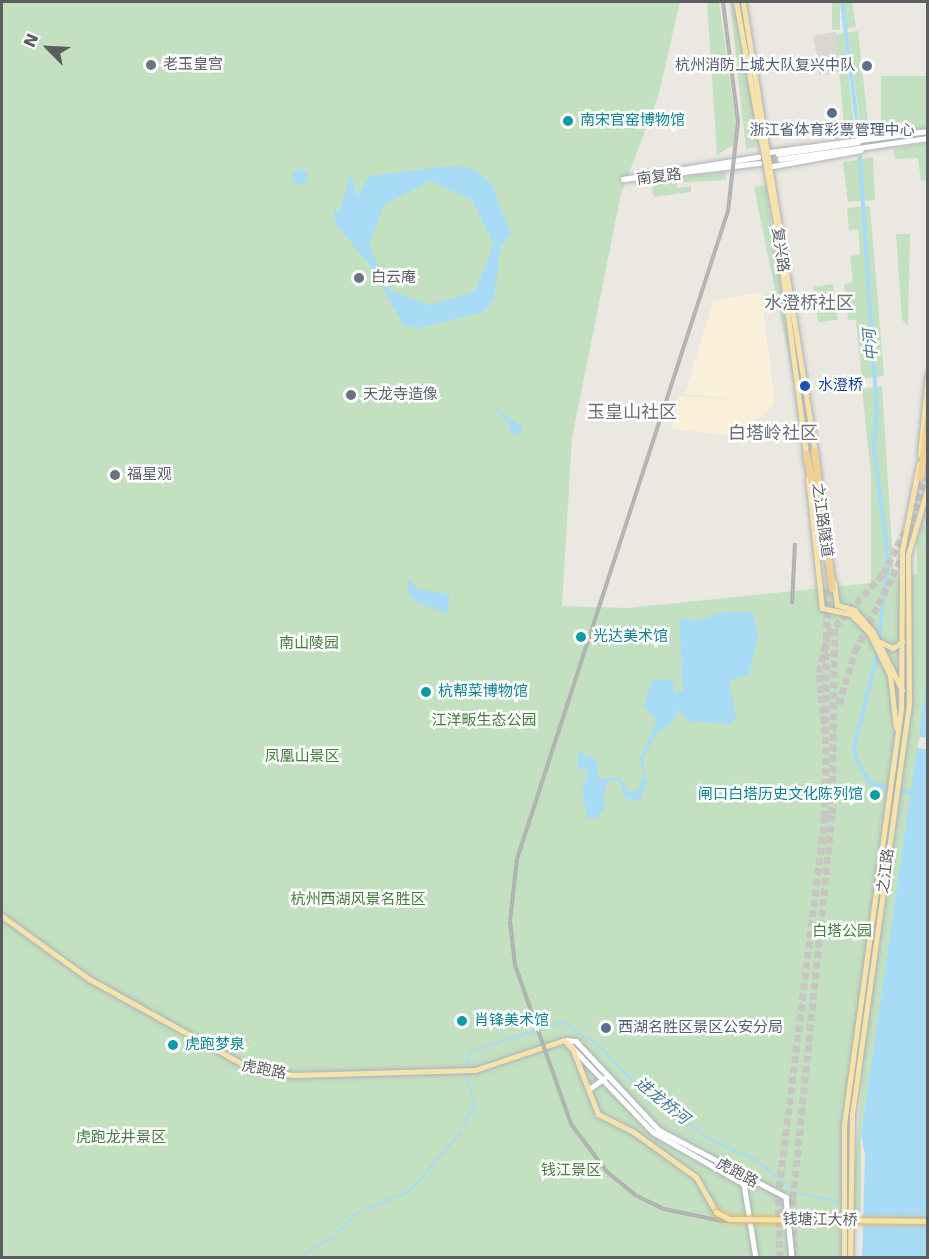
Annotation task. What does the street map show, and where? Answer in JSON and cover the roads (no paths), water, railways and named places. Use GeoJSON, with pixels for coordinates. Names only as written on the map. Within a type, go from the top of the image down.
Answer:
{"type":"FeatureCollection","features":[{"type":"Feature","properties":{"kind":"highway"},"geometry":{"type":"LineString","coordinates":[[927,418],[923,477],[927,465]]}},
{"type":"Feature","properties":{"kind":"highway","name":"之江路隧道"},"geometry":{"type":"LineString","coordinates":[[810,453],[830,588]]}},
{"type":"Feature","properties":{"kind":"main road","name":"复兴路"},"geometry":{"type":"LineString","coordinates":[[736,2],[775,216],[810,453],[837,605]]}},
{"type":"Feature","properties":{"kind":"main road","name":"复兴路"},"geometry":{"type":"LineString","coordinates":[[743,2],[773,166],[810,453],[822,608]]}},
{"type":"Feature","properties":{"kind":"main road"},"geometry":{"type":"LineString","coordinates":[[927,132],[879,138],[779,157],[927,138]]}},
{"type":"Feature","properties":{"kind":"main road"},"geometry":{"type":"LineString","coordinates":[[770,152],[870,140]]}},
{"type":"Feature","properties":{"kind":"main road"},"geometry":{"type":"LineString","coordinates":[[773,166],[866,147]]}},
{"type":"Feature","properties":{"kind":"main road","name":"南复路"},"geometry":{"type":"LineString","coordinates":[[759,160],[623,179],[759,160]]}},
{"type":"Feature","properties":{"kind":"main road","name":"之江路"},"geometry":{"type":"LineString","coordinates":[[844,1257],[844,1125],[894,790],[909,705],[903,676],[902,551],[927,374]]}},
{"type":"Feature","properties":{"kind":"main road","name":"之江路"},"geometry":{"type":"LineString","coordinates":[[850,1257],[852,1115],[894,790],[904,689],[908,555],[927,486]]}},
{"type":"Feature","properties":{"kind":"main road"},"geometry":{"type":"LineString","coordinates":[[822,608],[837,605],[854,610],[872,633],[904,689]]}},
{"type":"Feature","properties":{"kind":"main road"},"geometry":{"type":"LineString","coordinates":[[822,608],[851,614],[890,648],[902,642]]}},
{"type":"Feature","properties":{"kind":"main road"},"geometry":{"type":"LineString","coordinates":[[878,639],[890,675],[895,704],[897,745]]}},
{"type":"Feature","properties":{"kind":"main road"},"geometry":{"type":"LineString","coordinates":[[890,675],[904,689]]}},
{"type":"Feature","properties":{"kind":"main road","name":"之江路"},"geometry":{"type":"LineString","coordinates":[[895,704],[904,689]]}},
{"type":"Feature","properties":{"kind":"main road","name":"虎跑路"},"geometry":{"type":"LineString","coordinates":[[2,916],[98,985],[253,1070],[294,1075],[475,1070],[564,1040],[576,1046],[658,1130],[786,1197],[792,1257]]}},
{"type":"Feature","properties":{"kind":"main road"},"geometry":{"type":"LineString","coordinates":[[564,1040],[573,1050],[589,1090]]}},
{"type":"Feature","properties":{"kind":"main road"},"geometry":{"type":"LineString","coordinates":[[589,1090],[606,1078]]}},
{"type":"Feature","properties":{"kind":"main road","name":"虎跑路"},"geometry":{"type":"LineString","coordinates":[[606,1078],[608,1085],[653,1132],[744,1184],[756,1257]]}},
{"type":"Feature","properties":{"kind":"main road"},"geometry":{"type":"LineString","coordinates":[[589,1090],[608,1085]]}},
{"type":"Feature","properties":{"kind":"main road","name":"钱塘江大桥"},"geometry":{"type":"LineString","coordinates":[[589,1090],[598,1114],[632,1131],[696,1177],[716,1212],[729,1219],[927,1221]]}},
{"type":"Feature","properties":{"kind":"water"},"geometry":{"type":"Polygon","coordinates":[[[450,166],[472,168],[492,184],[511,235],[501,245],[494,298],[485,311],[419,328],[404,326],[369,264],[337,226],[333,211],[339,211],[351,173],[357,198],[369,176],[450,166]],[[429,181],[384,205],[369,245],[388,289],[429,305],[475,291],[494,244],[472,200],[429,181]]]}},
{"type":"Feature","properties":{"kind":"water"},"geometry":{"type":"Polygon","coordinates":[[[300,169],[306,171],[308,177],[306,183],[300,185],[294,183],[292,177],[294,171],[300,169]]]}},
{"type":"Feature","properties":{"kind":"water"},"geometry":{"type":"Polygon","coordinates":[[[493,407],[522,426],[520,436],[509,432],[511,426],[493,407]]]}},
{"type":"Feature","properties":{"kind":"water"},"geometry":{"type":"Polygon","coordinates":[[[408,578],[417,589],[449,594],[448,614],[416,602],[408,592],[408,578]]]}},
{"type":"Feature","properties":{"kind":"water"},"geometry":{"type":"Polygon","coordinates":[[[728,611],[753,612],[758,637],[749,675],[729,680],[736,718],[731,724],[689,721],[677,710],[675,720],[656,734],[643,759],[647,782],[640,800],[626,799],[619,781],[609,780],[603,793],[605,807],[597,818],[587,818],[582,789],[589,771],[578,768],[578,752],[597,760],[598,779],[619,777],[629,792],[637,791],[644,775],[640,758],[657,720],[643,707],[653,679],[673,680],[674,692],[683,691],[679,618],[695,621],[728,611]]]}},
{"type":"Feature","properties":{"kind":"water"},"geometry":{"type":"Polygon","coordinates":[[[927,676],[927,738],[919,737],[927,676]]]}},
{"type":"Feature","properties":{"kind":"water"},"geometry":{"type":"Polygon","coordinates":[[[917,748],[927,749],[927,1257],[862,1257],[865,1154],[861,1135],[917,748]]]}},
{"type":"Feature","properties":{"kind":"waterway","name":"中河"},"geometry":{"type":"LineString","coordinates":[[842,2],[858,131]]}},
{"type":"Feature","properties":{"kind":"waterway","name":"中河"},"geometry":{"type":"LineString","coordinates":[[860,158],[877,412],[874,448],[888,559],[879,639]]}},
{"type":"Feature","properties":{"kind":"waterway","name":"中河"},"geometry":{"type":"LineString","coordinates":[[878,652],[854,747],[856,759],[871,784],[910,792]]}},
{"type":"Feature","properties":{"kind":"waterway","name":"进龙桥河"},"geometry":{"type":"LineString","coordinates":[[465,1068],[470,1052],[563,1022],[600,1046],[636,1084],[712,1140],[756,1160],[796,1193],[838,1201]]}},
{"type":"Feature","properties":{"kind":"waterway"},"geometry":{"type":"LineString","coordinates":[[463,1127],[475,1104],[465,1074]]}},
{"type":"Feature","properties":{"kind":"waterway"},"geometry":{"type":"LineString","coordinates":[[367,1209],[410,1191],[461,1132]]}},
{"type":"Feature","properties":{"kind":"waterway"},"geometry":{"type":"LineString","coordinates":[[338,1232],[359,1212]]}},
{"type":"Feature","properties":{"kind":"waterway"},"geometry":{"type":"LineString","coordinates":[[305,1254],[334,1236]]}},
{"type":"Feature","properties":{"kind":"tunnel"},"geometry":{"type":"LineString","coordinates":[[758,157],[778,154]]}},
{"type":"Feature","properties":{"kind":"tunnel"},"geometry":{"type":"LineString","coordinates":[[759,163],[780,159]]}},
{"type":"Feature","properties":{"kind":"tunnel"},"geometry":{"type":"LineString","coordinates":[[912,509],[920,477]]}},
{"type":"Feature","properties":{"kind":"tunnel"},"geometry":{"type":"LineString","coordinates":[[839,704],[855,651],[905,551],[925,478]]}},
{"type":"Feature","properties":{"kind":"tunnel"},"geometry":{"type":"LineString","coordinates":[[825,734],[819,672],[828,634],[883,574],[905,531]]}},
{"type":"Feature","properties":{"kind":"tunnel"},"geometry":{"type":"LineString","coordinates":[[780,1258],[778,1198],[825,817],[827,589]]}},
{"type":"Feature","properties":{"kind":"tunnel"},"geometry":{"type":"LineString","coordinates":[[794,1258],[793,1198],[832,814],[835,626]]}},
{"type":"Feature","properties":{"kind":"railway"},"geometry":{"type":"LineString","coordinates":[[723,2],[738,122],[728,211],[517,859],[510,921],[515,965],[571,1124],[607,1172],[637,1196],[664,1209],[722,1221],[928,1222]]}},
{"type":"Feature","properties":{"kind":"railway"},"geometry":{"type":"LineString","coordinates":[[792,604],[795,543]]}},
{"type":"Feature","properties":{"kind":"place","name":"老玉皇宫"},"geometry":{"type":"Point","coordinates":[151,65]}},
{"type":"Feature","properties":{"kind":"place","name":"杭州消防上城大队复兴中队"},"geometry":{"type":"Point","coordinates":[867,66]}},
{"type":"Feature","properties":{"kind":"place","name":"浙江省体育彩票管理中心"},"geometry":{"type":"Point","coordinates":[832,113]}},
{"type":"Feature","properties":{"kind":"place","name":"南宋官窑博物馆"},"geometry":{"type":"Point","coordinates":[568,121]}},
{"type":"Feature","properties":{"kind":"place","name":"白云庵"},"geometry":{"type":"Point","coordinates":[359,278]}},
{"type":"Feature","properties":{"kind":"place","name":"水澄桥"},"geometry":{"type":"Point","coordinates":[805,386]}},
{"type":"Feature","properties":{"kind":"place","name":"天龙寺造像"},"geometry":{"type":"Point","coordinates":[351,395]}},
{"type":"Feature","properties":{"kind":"place","name":"福星观"},"geometry":{"type":"Point","coordinates":[115,475]}},
{"type":"Feature","properties":{"kind":"place","name":"光达美术馆"},"geometry":{"type":"Point","coordinates":[581,637]}},
{"type":"Feature","properties":{"kind":"place","name":"杭帮菜博物馆"},"geometry":{"type":"Point","coordinates":[426,692]}},
{"type":"Feature","properties":{"kind":"place","name":"闸口白塔历史文化陈列馆"},"geometry":{"type":"Point","coordinates":[875,795]}},
{"type":"Feature","properties":{"kind":"place","name":"肖锋美术馆"},"geometry":{"type":"Point","coordinates":[462,1021]}},
{"type":"Feature","properties":{"kind":"place","name":"西湖名胜区景区公安分局"},"geometry":{"type":"Point","coordinates":[606,1028]}},
{"type":"Feature","properties":{"kind":"place","name":"虎跑梦泉"},"geometry":{"type":"Point","coordinates":[173,1045]}},
{"type":"Feature","properties":{"kind":"district","name":"水澄桥社区"},"geometry":{"type":"Point","coordinates":[809,303]}},
{"type":"Feature","properties":{"kind":"district","name":"玉皇山社区"},"geometry":{"type":"Point","coordinates":[632,412]}},
{"type":"Feature","properties":{"kind":"district","name":"白塔岭社区"},"geometry":{"type":"Point","coordinates":[773,433]}},
{"type":"Feature","properties":{"kind":"park label","name":"南山陵园"},"geometry":{"type":"Point","coordinates":[309,644]}},
{"type":"Feature","properties":{"kind":"park label","name":"江洋畈生态公园"},"geometry":{"type":"Point","coordinates":[484,721]}},
{"type":"Feature","properties":{"kind":"park label","name":"凤凰山景区"},"geometry":{"type":"Point","coordinates":[302,757]}},
{"type":"Feature","properties":{"kind":"park label","name":"杭州西湖风景名胜区"},"geometry":{"type":"Point","coordinates":[358,900]}},
{"type":"Feature","properties":{"kind":"park label","name":"白塔公园"},"geometry":{"type":"Point","coordinates":[842,932]}},
{"type":"Feature","properties":{"kind":"park label","name":"虎跑龙井景区"},"geometry":{"type":"Point","coordinates":[121,1138]}},
{"type":"Feature","properties":{"kind":"park label","name":"钱江景区"},"geometry":{"type":"Point","coordinates":[571,1171]}}]}
